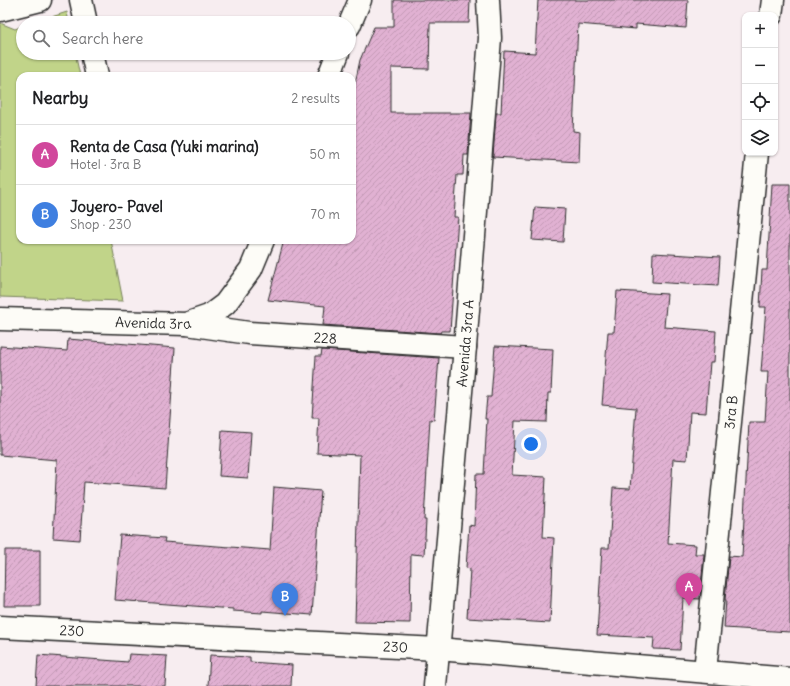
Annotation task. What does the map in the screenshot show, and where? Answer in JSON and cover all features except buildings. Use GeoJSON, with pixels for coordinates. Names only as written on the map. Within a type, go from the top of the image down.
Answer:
{"type":"FeatureCollection","features":[{"type":"Feature","properties":{"kind":"street"},"geometry":{"type":"LineString","coordinates":[[0,10],[40,0]]}},
{"type":"Feature","properties":{"kind":"street"},"geometry":{"type":"LineString","coordinates":[[81,0],[84,16]]}},
{"type":"Feature","properties":{"kind":"street"},"geometry":{"type":"LineString","coordinates":[[353,16],[360,0]]}},
{"type":"Feature","properties":{"kind":"street","name":"Avenida 3ra A"},"geometry":{"type":"LineString","coordinates":[[435,686],[465,347],[490,38],[488,0]]}},
{"type":"Feature","properties":{"kind":"street"},"geometry":{"type":"LineString","coordinates":[[771,12],[773,0]]}},
{"type":"Feature","properties":{"kind":"street"},"geometry":{"type":"LineString","coordinates":[[94,60],[96,72]]}},
{"type":"Feature","properties":{"kind":"street"},"geometry":{"type":"LineString","coordinates":[[331,72],[335,60]]}},
{"type":"Feature","properties":{"kind":"street","name":"3ra B"},"geometry":{"type":"LineString","coordinates":[[705,672],[757,156]]}},
{"type":"Feature","properties":{"kind":"street","name":"Avenida 3ra"},"geometry":{"type":"LineString","coordinates":[[0,319],[186,324],[209,316],[225,304],[251,269],[261,244]]}},
{"type":"Feature","properties":{"kind":"street","name":"228"},"geometry":{"type":"LineString","coordinates":[[186,324],[249,333],[465,347]]}},
{"type":"Feature","properties":{"kind":"street","name":"230"},"geometry":{"type":"LineString","coordinates":[[0,627],[438,649],[790,679]]}},
{"type":"Feature","properties":{"kind":"green space"},"geometry":{"type":"Polygon","coordinates":[[[67,12],[68,16],[55,16],[67,12]]]}},
{"type":"Feature","properties":{"kind":"green space"},"geometry":{"type":"Polygon","coordinates":[[[0,23],[16,29],[16,60],[77,60],[79,72],[16,72],[16,244],[112,244],[123,301],[0,297],[0,23]]]}},
{"type":"Feature","properties":{"kind":"place","name":"Renta de Casa (Yuki marina)"},"geometry":{"type":"Point","coordinates":[689,606]}},
{"type":"Feature","properties":{"kind":"place","name":"Joyero- Pavel"},"geometry":{"type":"Point","coordinates":[285,616]}}]}
